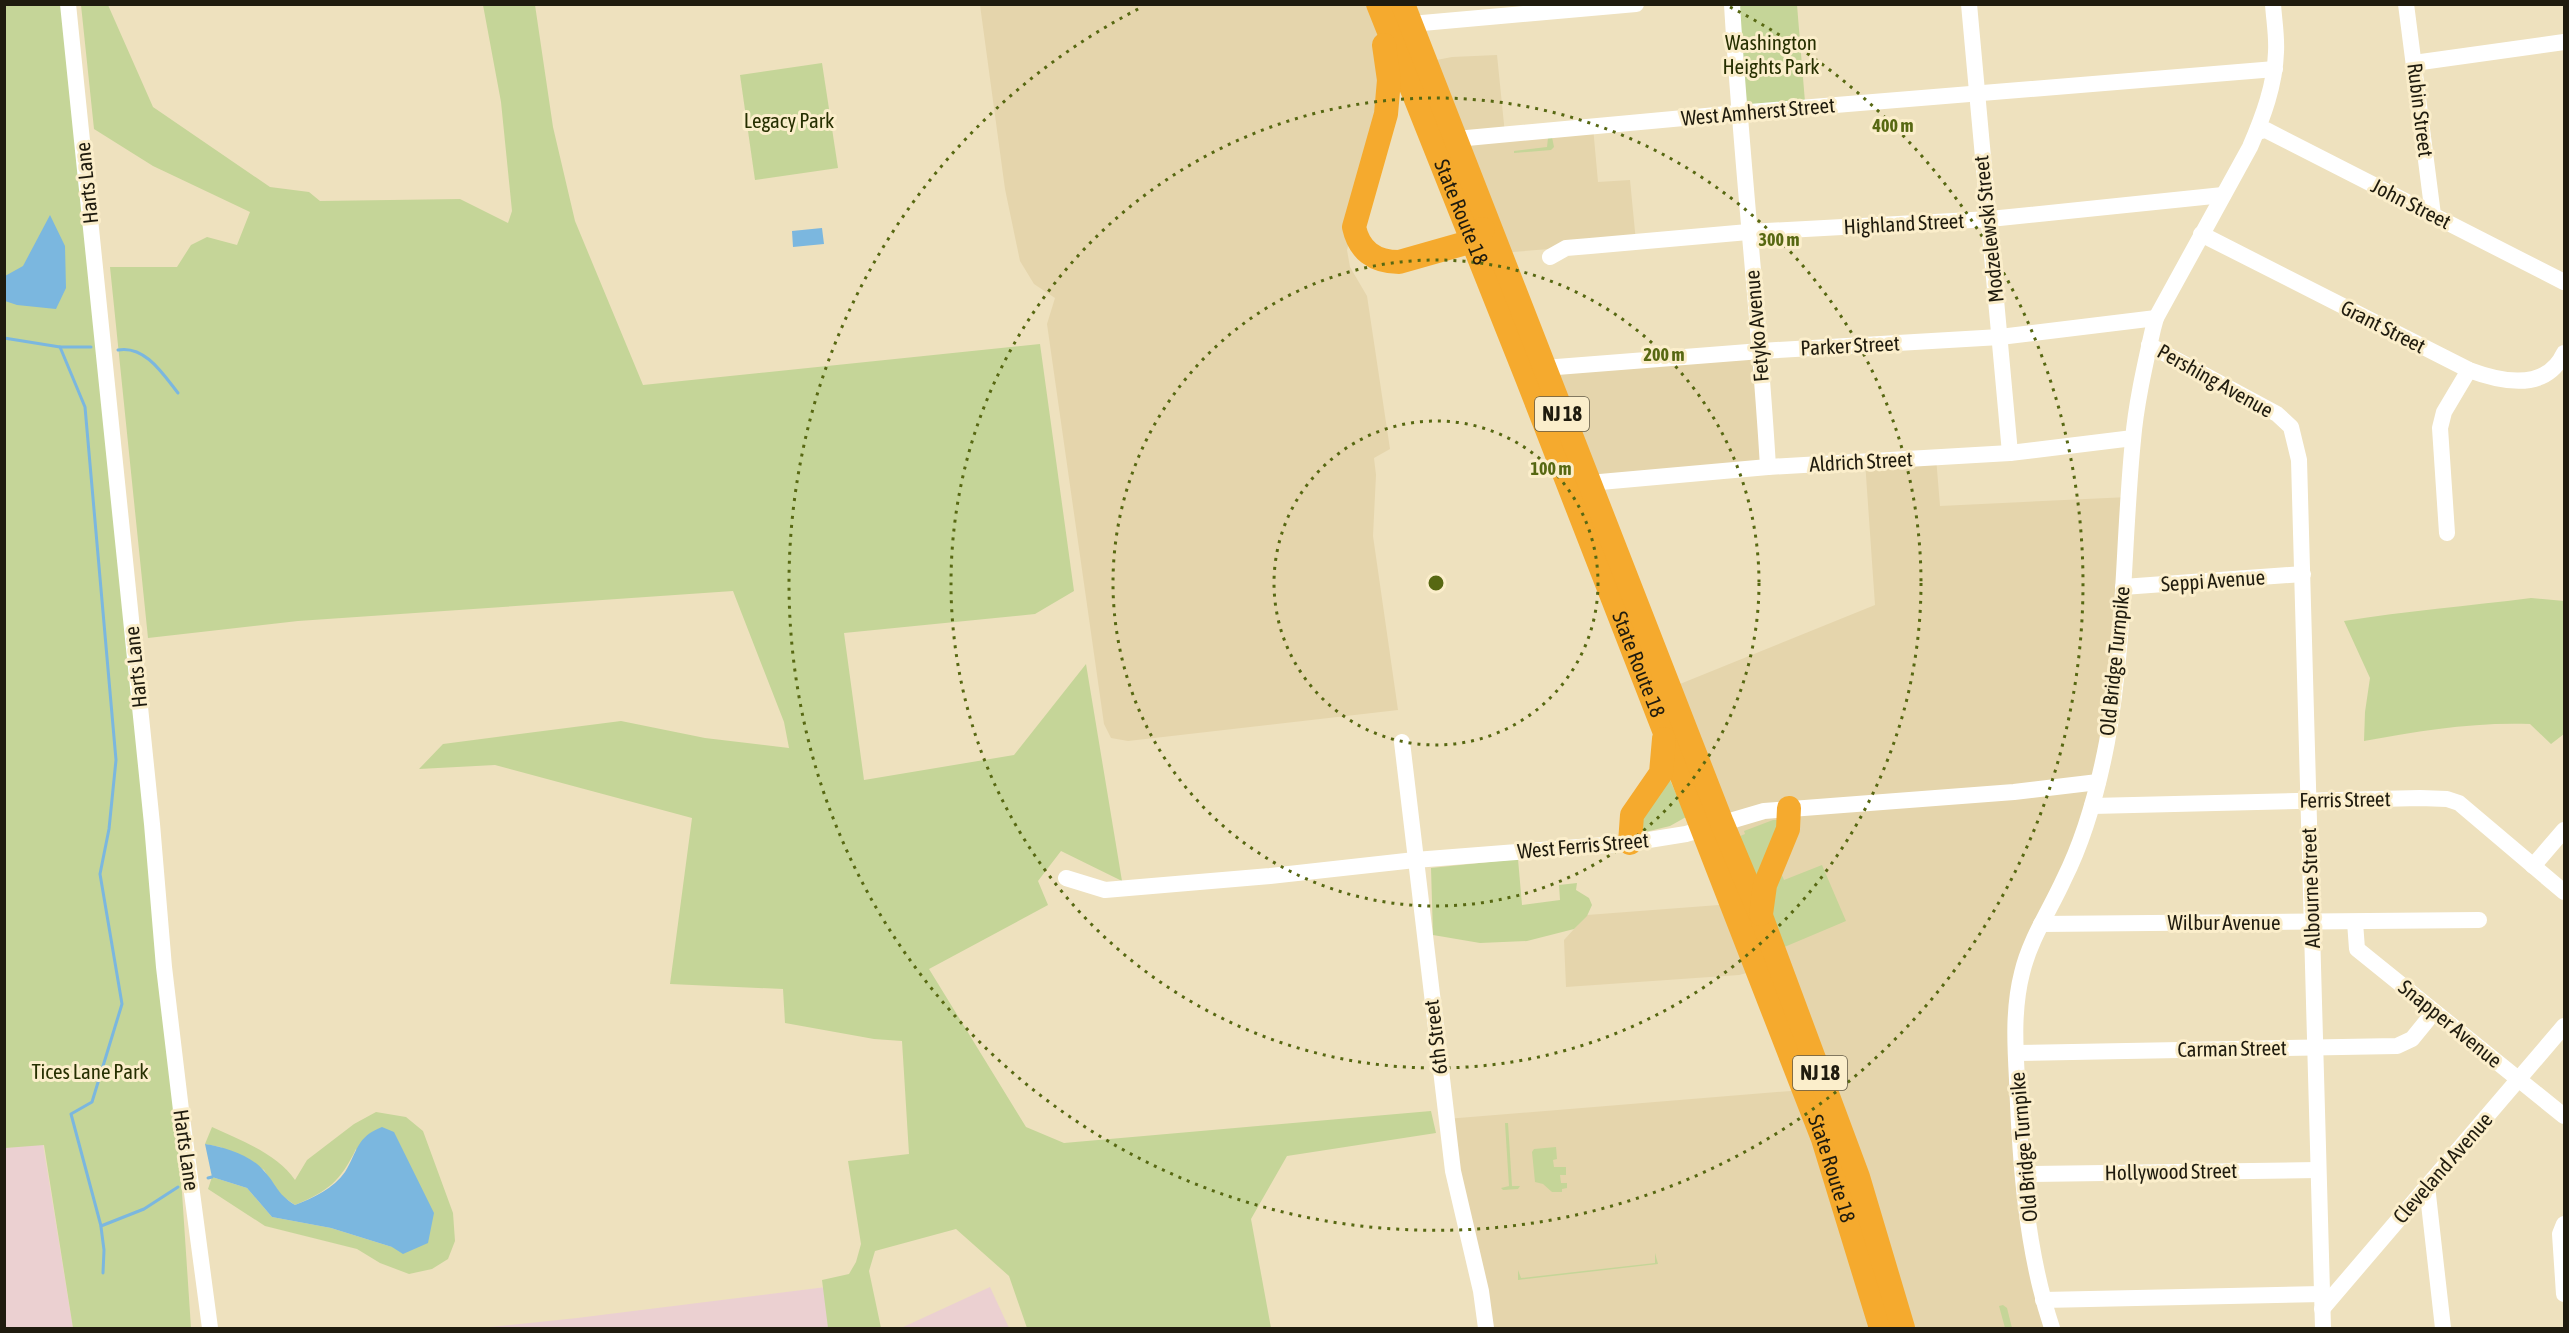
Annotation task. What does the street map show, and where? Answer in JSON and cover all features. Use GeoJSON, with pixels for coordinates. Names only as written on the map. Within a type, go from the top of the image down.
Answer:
{"type":"FeatureCollection","features":[{"type":"Feature","properties":{"kind":"highway"},"geometry":{"type":"LineString","coordinates":[[1378,4],[1389,80],[1386,114],[1354,226],[1357,242],[1370,255],[1388,262],[1399,262],[1473,241],[1489,223]]}},
{"type":"Feature","properties":{"kind":"highway","name":"State Route 18"},"geometry":{"type":"LineString","coordinates":[[1378,4],[1473,241],[1664,734],[1761,916],[1858,1177],[1903,1329]]}},
{"type":"Feature","properties":{"kind":"highway","name":"State Route 18"},"geometry":{"type":"LineString","coordinates":[[1407,14],[1589,483],[1713,826],[1830,1158],[1881,1329]]}},
{"type":"Feature","properties":{"kind":"highway"},"geometry":{"type":"LineString","coordinates":[[1630,843],[1632,815],[1661,772],[1665,750],[1664,734]]}},
{"type":"Feature","properties":{"kind":"highway"},"geometry":{"type":"LineString","coordinates":[[1761,916],[1765,885],[1788,829],[1789,808]]}},
{"type":"Feature","properties":{"kind":"street","name":"Harts Lane"},"geometry":{"type":"LineString","coordinates":[[68,4],[151,814],[164,967],[210,1329]]}},
{"type":"Feature","properties":{"kind":"street"},"geometry":{"type":"LineString","coordinates":[[1407,14],[1636,4]]}},
{"type":"Feature","properties":{"kind":"street","name":"Fetyko Avenue"},"geometry":{"type":"LineString","coordinates":[[1732,4],[1738,113],[1761,351],[1768,467]]}},
{"type":"Feature","properties":{"kind":"street","name":"Modzelewski Street"},"geometry":{"type":"LineString","coordinates":[[1969,4],[2010,453]]}},
{"type":"Feature","properties":{"kind":"street","name":"Old Bridge Turnpike"},"geometry":{"type":"LineString","coordinates":[[2052,1329],[2043,1300],[2023,1174],[2016,1053],[2016,1008],[2022,972],[2041,924],[2074,857],[2098,782],[2113,697],[2133,438],[2156,318],[2257,132],[2267,107],[2275,69],[2273,4]]}},
{"type":"Feature","properties":{"kind":"street","name":"Rubin Street"},"geometry":{"type":"LineString","coordinates":[[2406,4],[2433,215]]}},
{"type":"Feature","properties":{"kind":"street"},"geometry":{"type":"LineString","coordinates":[[2414,63],[2565,42]]}},
{"type":"Feature","properties":{"kind":"street","name":"West Amherst Street"},"geometry":{"type":"LineString","coordinates":[[1456,139],[1738,113],[2275,69]]}},
{"type":"Feature","properties":{"kind":"street","name":"John Street"},"geometry":{"type":"LineString","coordinates":[[2257,132],[2266,130],[2564,280]]}},
{"type":"Feature","properties":{"kind":"street","name":"Highland Street"},"geometry":{"type":"LineString","coordinates":[[1550,257],[1566,248],[1748,232],[1990,219],[2223,195]]}},
{"type":"Feature","properties":{"kind":"street","name":"Grant Street"},"geometry":{"type":"LineString","coordinates":[[2201,234],[2469,370],[2494,380],[2530,380],[2541,376],[2556,367],[2565,353]]}},
{"type":"Feature","properties":{"kind":"street","name":"Parker Street"},"geometry":{"type":"LineString","coordinates":[[1544,369],[1761,351],[2000,337],[2156,318]]}},
{"type":"Feature","properties":{"kind":"street","name":"Pershing Avenue"},"geometry":{"type":"LineString","coordinates":[[2149,345],[2277,414],[2291,427],[2296,448]]}},
{"type":"Feature","properties":{"kind":"street"},"geometry":{"type":"LineString","coordinates":[[2447,533],[2440,428],[2444,412],[2469,370]]}},
{"type":"Feature","properties":{"kind":"street","name":"Aldrich Street"},"geometry":{"type":"LineString","coordinates":[[1589,483],[1768,467],[2010,453],[2133,438]]}},
{"type":"Feature","properties":{"kind":"street","name":"Albourne Street"},"geometry":{"type":"LineString","coordinates":[[2296,448],[2299,460],[2324,1329]]}},
{"type":"Feature","properties":{"kind":"street","name":"Seppi Avenue"},"geometry":{"type":"LineString","coordinates":[[2123,587],[2302,574]]}},
{"type":"Feature","properties":{"kind":"street","name":"6th Street"},"geometry":{"type":"LineString","coordinates":[[1402,742],[1453,1171],[1481,1291],[1486,1329]]}},
{"type":"Feature","properties":{"kind":"street","name":"West Ferris Street"},"geometry":{"type":"LineString","coordinates":[[1066,878],[1105,890],[1270,876],[1415,860],[1630,843],[1713,826],[1764,811],[2014,792],[2098,782]]}},
{"type":"Feature","properties":{"kind":"street","name":"Ferris Street"},"geometry":{"type":"LineString","coordinates":[[2092,806],[2420,798],[2459,803],[2565,892]]}},
{"type":"Feature","properties":{"kind":"street"},"geometry":{"type":"LineString","coordinates":[[2533,866],[2565,830]]}},
{"type":"Feature","properties":{"kind":"street","name":"Wilbur Avenue"},"geometry":{"type":"LineString","coordinates":[[2041,924],[2479,920]]}},
{"type":"Feature","properties":{"kind":"street","name":"Snapper Avenue"},"geometry":{"type":"LineString","coordinates":[[2355,922],[2357,949],[2565,1116]]}},
{"type":"Feature","properties":{"kind":"street","name":"Carman Street"},"geometry":{"type":"LineString","coordinates":[[2016,1053],[2397,1046],[2412,1039],[2434,1012]]}},
{"type":"Feature","properties":{"kind":"street","name":"Cleveland Avenue"},"geometry":{"type":"LineString","coordinates":[[2322,1301],[2427,1186],[2565,1026]]}},
{"type":"Feature","properties":{"kind":"street","name":"Hollywood Street"},"geometry":{"type":"LineString","coordinates":[[2023,1174],[2318,1170]]}},
{"type":"Feature","properties":{"kind":"street"},"geometry":{"type":"LineString","coordinates":[[2427,1186],[2442,1329]]}},
{"type":"Feature","properties":{"kind":"street"},"geometry":{"type":"LineString","coordinates":[[2565,1224],[2560,1234],[2565,1294]]}},
{"type":"Feature","properties":{"kind":"street"},"geometry":{"type":"LineString","coordinates":[[2043,1300],[2322,1301]]}},
{"type":"Feature","properties":{"kind":"shaded area"},"geometry":{"type":"Polygon","coordinates":[[[980,5],[1377,5],[1386,114],[1347,250],[1350,267],[1367,296],[1390,449],[1374,458],[1376,475],[1373,536],[1398,710],[1128,741],[1111,738],[1104,724],[1047,324],[1055,298],[1034,284],[1020,261],[1005,189],[980,5]]]}},
{"type":"Feature","properties":{"kind":"shaded area"},"geometry":{"type":"Polygon","coordinates":[[[1497,55],[1505,134],[1593,127],[1598,182],[1630,180],[1636,242],[1500,253],[1426,62],[1452,57],[1497,55]]]}},
{"type":"Feature","properties":{"kind":"shaded area"},"geometry":{"type":"Polygon","coordinates":[[[1761,351],[1768,467],[1589,483],[1544,368],[1761,351]]]}},
{"type":"Feature","properties":{"kind":"shaded area"},"geometry":{"type":"Polygon","coordinates":[[[1936,457],[1940,506],[2129,497],[2098,782],[2022,972],[2018,1106],[2052,1328],[1903,1328],[1670,688],[1875,605],[1865,461],[1936,457]]]}},
{"type":"Feature","properties":{"kind":"shaded area"},"geometry":{"type":"Polygon","coordinates":[[[1732,904],[1758,970],[1739,975],[1566,987],[1564,940],[1587,915],[1732,904]]]}},
{"type":"Feature","properties":{"kind":"shaded area"},"geometry":{"type":"Polygon","coordinates":[[[1803,1090],[1881,1328],[1486,1328],[1446,1119],[1803,1090]]]}},
{"type":"Feature","properties":{"kind":"shaded area"},"geometry":{"type":"Polygon","coordinates":[[[43,1144],[73,1328],[5,1328],[4,1148],[43,1144]]]}},
{"type":"Feature","properties":{"kind":"shaded area"},"geometry":{"type":"Polygon","coordinates":[[[850,1284],[875,1328],[481,1328],[577,1318],[850,1284]]]}},
{"type":"Feature","properties":{"kind":"shaded area"},"geometry":{"type":"Polygon","coordinates":[[[990,1287],[1009,1328],[901,1328],[990,1287]]]}},
{"type":"Feature","properties":{"kind":"green space","name":"Tices Lane Park"},"geometry":{"type":"Polygon","coordinates":[[[4,5],[68,5],[161,876],[191,1328],[73,1328],[44,1145],[5,1148],[4,5]]]}},
{"type":"Feature","properties":{"kind":"green space"},"geometry":{"type":"Polygon","coordinates":[[[81,5],[108,5],[153,107],[270,187],[309,192],[320,201],[460,199],[508,223],[512,211],[501,102],[483,5],[535,5],[553,127],[575,221],[643,385],[1040,344],[1074,591],[1035,614],[844,633],[864,780],[1014,755],[1086,664],[1122,881],[1061,851],[1038,881],[1048,905],[929,969],[1026,1127],[1064,1143],[1431,1111],[1436,1133],[1287,1156],[1251,1219],[1271,1328],[1027,1328],[1009,1276],[956,1229],[875,1251],[869,1271],[881,1328],[828,1328],[822,1280],[849,1274],[856,1262],[861,1244],[848,1161],[909,1154],[902,1041],[874,1039],[785,1023],[783,989],[670,984],[692,818],[495,765],[419,769],[443,744],[621,721],[705,738],[789,748],[784,722],[733,591],[298,621],[148,638],[110,267],[177,267],[191,245],[207,237],[237,245],[250,212],[153,166],[94,129],[81,5]]]}},
{"type":"Feature","properties":{"kind":"green space","name":"Washington Heights Park"},"geometry":{"type":"Polygon","coordinates":[[[1743,5],[1797,5],[1805,102],[1750,107],[1745,102],[1737,8],[1743,5]]]}},
{"type":"Feature","properties":{"kind":"green space","name":"Legacy Park"},"geometry":{"type":"Polygon","coordinates":[[[822,63],[838,168],[755,180],[740,75],[822,63]]]}},
{"type":"Feature","properties":{"kind":"green space"},"geometry":{"type":"Polygon","coordinates":[[[1552,137],[1554,147],[1551,150],[1514,153],[1514,151],[1547,147],[1548,138],[1552,137]]]}},
{"type":"Feature","properties":{"kind":"green space"},"geometry":{"type":"Polygon","coordinates":[[[2531,598],[2564,601],[2564,734],[2551,744],[2530,724],[2488,724],[2364,741],[2370,678],[2344,621],[2531,598]]]}},
{"type":"Feature","properties":{"kind":"green space"},"geometry":{"type":"Polygon","coordinates":[[[1667,773],[1686,817],[1670,826],[1641,833],[1636,818],[1667,773]]]}},
{"type":"Feature","properties":{"kind":"green space"},"geometry":{"type":"Polygon","coordinates":[[[1773,820],[1779,822],[1757,880],[1738,837],[1745,834],[1744,831],[1773,820]]]}},
{"type":"Feature","properties":{"kind":"green space"},"geometry":{"type":"Polygon","coordinates":[[[1518,859],[1522,905],[1560,900],[1559,885],[1577,883],[1576,890],[1589,898],[1592,905],[1587,916],[1574,929],[1527,941],[1480,943],[1433,935],[1431,868],[1518,859]]]}},
{"type":"Feature","properties":{"kind":"green space"},"geometry":{"type":"Polygon","coordinates":[[[1822,865],[1846,921],[1782,948],[1770,917],[1777,870],[1784,880],[1822,865]]]}},
{"type":"Feature","properties":{"kind":"green space"},"geometry":{"type":"Polygon","coordinates":[[[376,1112],[406,1117],[423,1131],[453,1213],[455,1241],[448,1259],[432,1269],[409,1274],[380,1263],[357,1249],[265,1226],[208,1189],[212,1177],[247,1188],[272,1217],[331,1228],[392,1247],[356,1149],[344,1170],[332,1184],[295,1205],[278,1193],[264,1170],[245,1158],[220,1147],[205,1144],[212,1127],[269,1155],[295,1180],[307,1160],[354,1124],[376,1112]]]}},
{"type":"Feature","properties":{"kind":"green space"},"geometry":{"type":"Polygon","coordinates":[[[1505,1123],[1508,1123],[1512,1186],[1520,1186],[1518,1189],[1503,1190],[1501,1188],[1509,1186],[1505,1123]]]}},
{"type":"Feature","properties":{"kind":"green space"},"geometry":{"type":"Polygon","coordinates":[[[1556,1147],[1557,1159],[1553,1160],[1554,1167],[1566,1167],[1566,1175],[1560,1175],[1561,1183],[1567,1183],[1567,1188],[1562,1189],[1562,1192],[1552,1192],[1543,1184],[1535,1182],[1532,1152],[1534,1149],[1556,1147]]]}},
{"type":"Feature","properties":{"kind":"green space"},"geometry":{"type":"Polygon","coordinates":[[[1655,1253],[1658,1264],[1518,1280],[1518,1270],[1521,1278],[1655,1263],[1655,1253]]]}},
{"type":"Feature","properties":{"kind":"green space"},"geometry":{"type":"Polygon","coordinates":[[[2003,1305],[2007,1308],[2012,1328],[2005,1328],[1999,1306],[2003,1305]]]}},
{"type":"Feature","properties":{"kind":"water"},"geometry":{"type":"Polygon","coordinates":[[[50,215],[65,246],[66,288],[56,309],[17,305],[5,301],[5,276],[23,266],[50,215]]]}},
{"type":"Feature","properties":{"kind":"water"},"geometry":{"type":"Polygon","coordinates":[[[822,228],[824,244],[793,247],[792,231],[822,228]]]}},
{"type":"Feature","properties":{"kind":"water"},"geometry":{"type":"Polygon","coordinates":[[[382,1127],[394,1132],[434,1213],[428,1243],[403,1254],[392,1247],[331,1228],[272,1217],[247,1188],[212,1177],[205,1144],[229,1150],[252,1160],[269,1176],[280,1192],[295,1205],[316,1196],[335,1183],[345,1172],[362,1140],[382,1127]]]}},
{"type":"Feature","properties":{"kind":"waterway"},"geometry":{"type":"LineString","coordinates":[[4,338],[60,347],[91,347]]}},
{"type":"Feature","properties":{"kind":"waterway"},"geometry":{"type":"LineString","coordinates":[[60,347],[85,407],[116,760],[109,829],[100,874],[122,1004],[92,1102],[71,1114],[101,1226],[144,1209],[178,1187]]}},
{"type":"Feature","properties":{"kind":"waterway"},"geometry":{"type":"LineString","coordinates":[[118,350],[128,350],[145,356],[160,370],[178,393]]}},
{"type":"Feature","properties":{"kind":"waterway"},"geometry":{"type":"LineString","coordinates":[[208,1178],[212,1177]]}},
{"type":"Feature","properties":{"kind":"waterway"},"geometry":{"type":"LineString","coordinates":[[101,1227],[104,1250],[103,1273]]}}]}
